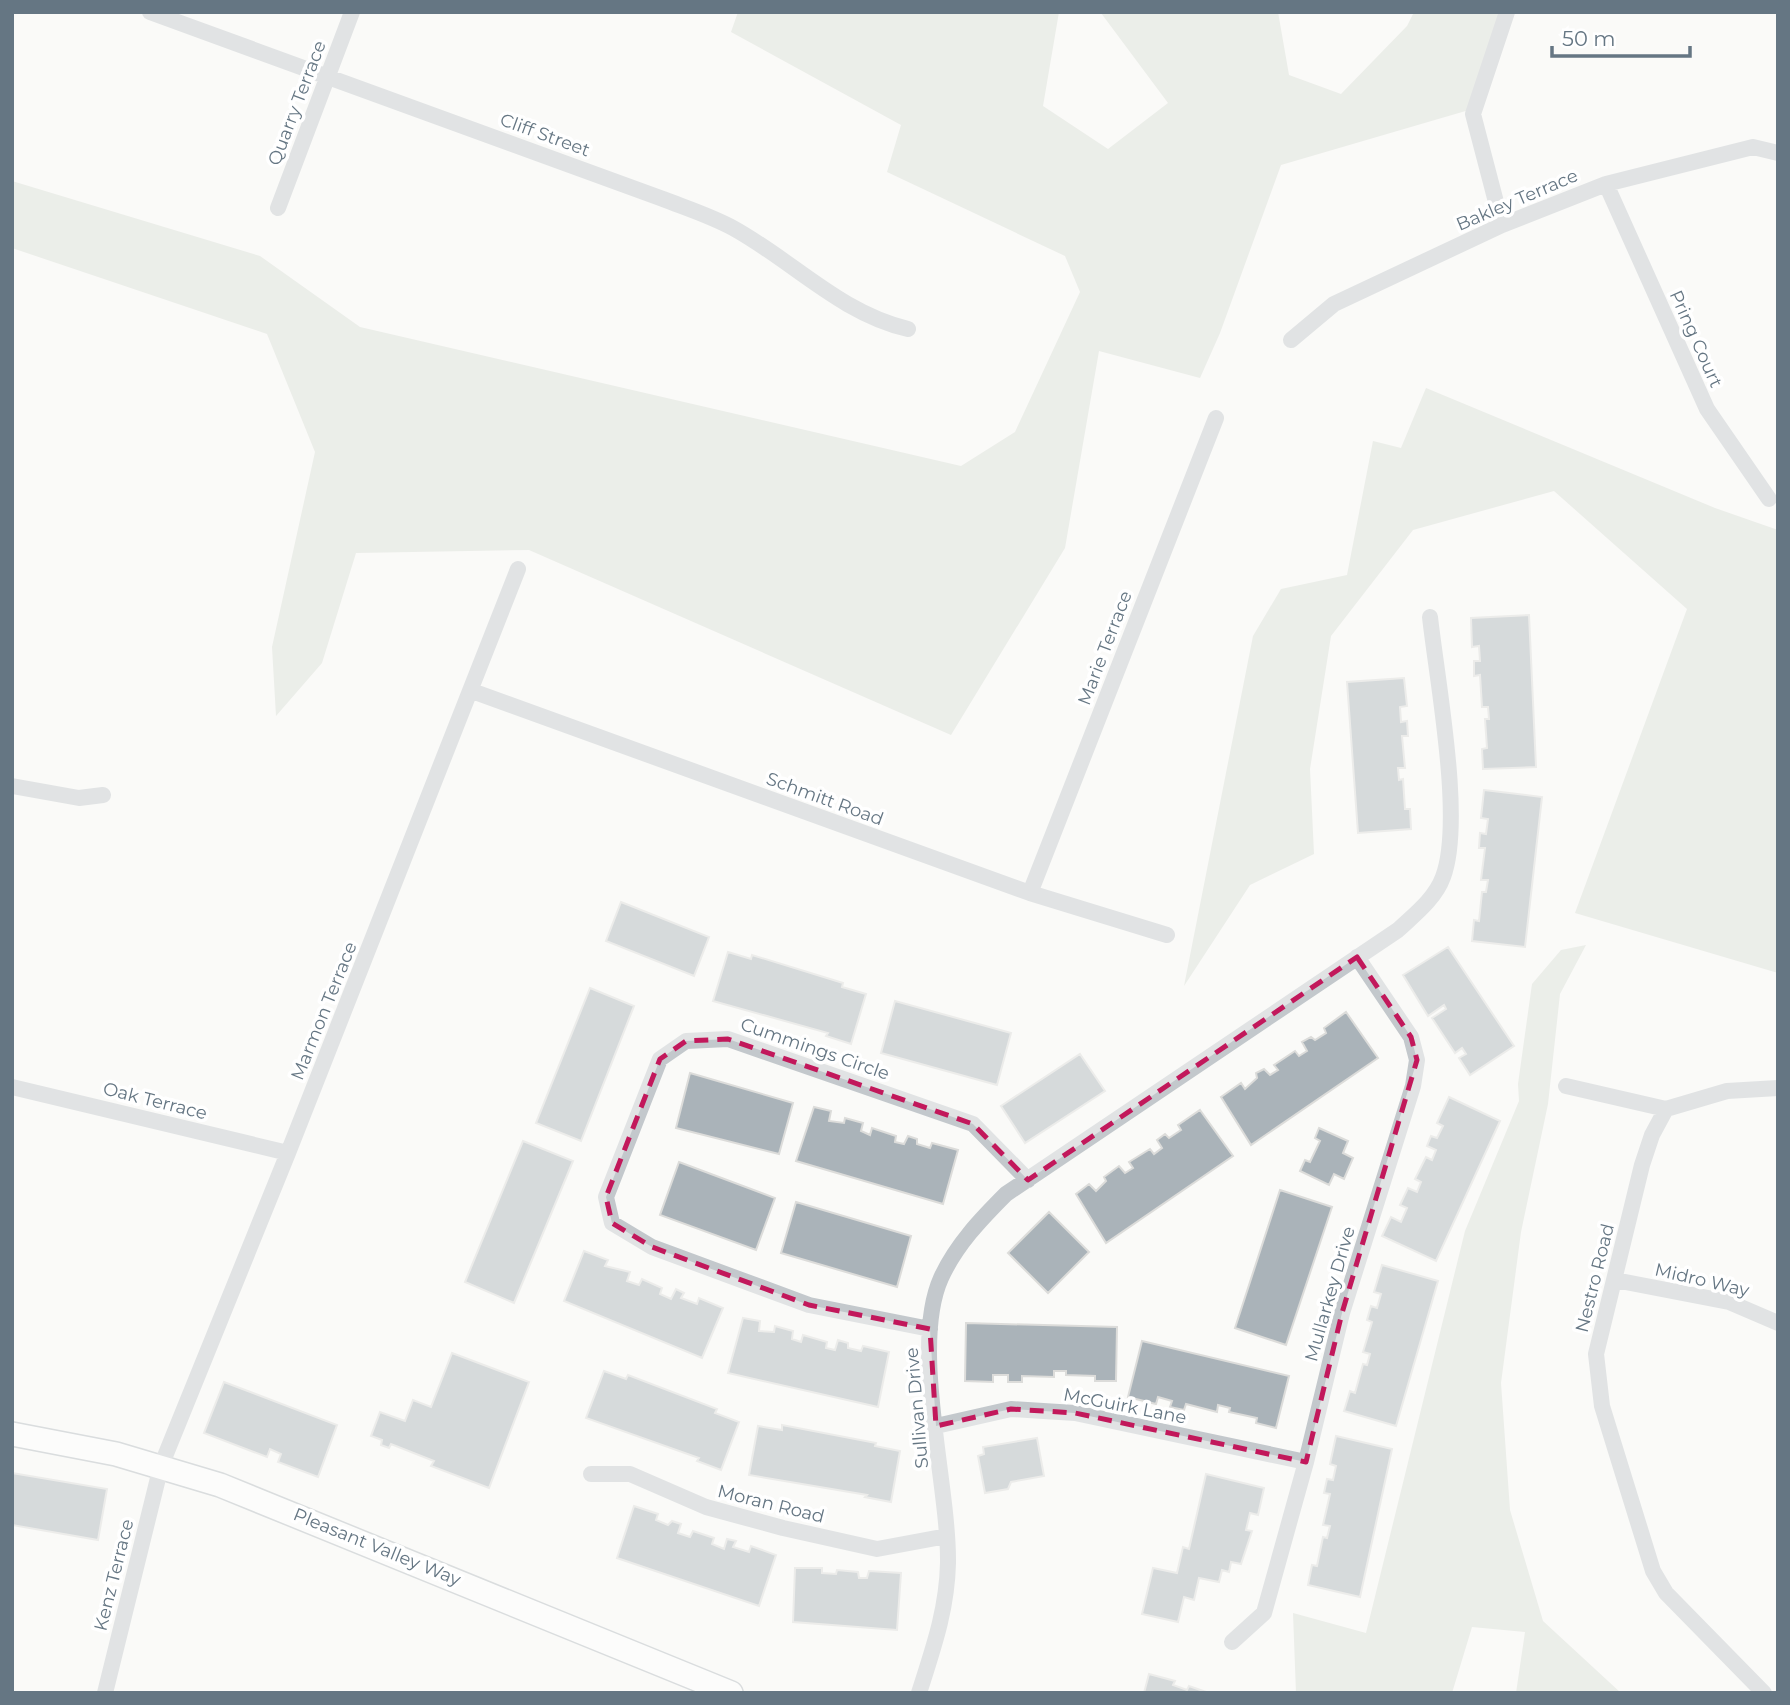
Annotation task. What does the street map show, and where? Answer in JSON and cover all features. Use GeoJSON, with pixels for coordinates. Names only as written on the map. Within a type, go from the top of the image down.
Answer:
{"type":"FeatureCollection","features":[{"type":"Feature","properties":{"kind":"main road","name":"Pleasant Valley Way"},"geometry":{"type":"LineString","coordinates":[[12,1434],[116,1454],[161,1466],[320,1524],[731,1693]]}},
{"type":"Feature","properties":{"kind":"street","name":"Cliff Street"},"geometry":{"type":"LineString","coordinates":[[150,12],[327,79],[663,198],[732,228],[830,294],[879,322],[908,329]]}},
{"type":"Feature","properties":{"kind":"street","name":"Quarry Terrace"},"geometry":{"type":"LineString","coordinates":[[278,208],[352,12]]}},
{"type":"Feature","properties":{"kind":"street"},"geometry":{"type":"LineString","coordinates":[[1502,225],[1473,114],[1507,12]]}},
{"type":"Feature","properties":{"kind":"street","name":"Bakley Terrace"},"geometry":{"type":"LineString","coordinates":[[1292,340],[1334,304],[1502,225],[1606,184],[1753,147],[1778,153]]}},
{"type":"Feature","properties":{"kind":"street","name":"Pring Court"},"geometry":{"type":"LineString","coordinates":[[1606,184],[1707,410],[1769,499]]}},
{"type":"Feature","properties":{"kind":"street","name":"Marie Terrace"},"geometry":{"type":"LineString","coordinates":[[1030,893],[1216,418]]}},
{"type":"Feature","properties":{"kind":"street","name":"Marmon Terrace"},"geometry":{"type":"LineString","coordinates":[[161,1466],[472,691],[518,569]]}},
{"type":"Feature","properties":{"kind":"street"},"geometry":{"type":"LineString","coordinates":[[1357,957],[1398,930],[1426,904],[1443,878],[1450,840],[1451,803],[1430,617]]}},
{"type":"Feature","properties":{"kind":"street","name":"Schmitt Road"},"geometry":{"type":"LineString","coordinates":[[472,691],[1030,893],[1167,934]]}},
{"type":"Feature","properties":{"kind":"street"},"geometry":{"type":"LineString","coordinates":[[12,786],[71,797],[103,795]]}},
{"type":"Feature","properties":{"kind":"street","name":"Sullivan Drive"},"geometry":{"type":"LineString","coordinates":[[919,1693],[946,1606],[947,1535],[929,1364],[930,1329],[940,1280],[956,1251],[977,1223],[1006,1194],[1357,957]]}},
{"type":"Feature","properties":{"kind":"street","name":"Mullarkey Drive"},"geometry":{"type":"LineString","coordinates":[[1232,1642],[1264,1613],[1306,1462],[1342,1313],[1413,1086],[1417,1060],[1411,1037],[1357,957]]}},
{"type":"Feature","properties":{"kind":"street","name":"Cummings Circle"},"geometry":{"type":"LineString","coordinates":[[930,1329],[809,1305],[652,1247],[612,1223],[606,1197],[660,1059],[686,1041],[728,1039],[973,1124],[1028,1180]]}},
{"type":"Feature","properties":{"kind":"street"},"geometry":{"type":"LineString","coordinates":[[1566,1086],[1666,1109],[1727,1091],[1778,1088]]}},
{"type":"Feature","properties":{"kind":"street","name":"Oak Terrace"},"geometry":{"type":"LineString","coordinates":[[12,1087],[288,1153]]}},
{"type":"Feature","properties":{"kind":"street","name":"Nestro Road"},"geometry":{"type":"LineString","coordinates":[[1666,1109],[1652,1135],[1642,1165],[1595,1354],[1602,1406],[1653,1571],[1666,1593],[1764,1693]]}},
{"type":"Feature","properties":{"kind":"street","name":"Midro Way"},"geometry":{"type":"LineString","coordinates":[[1615,1280],[1729,1302],[1778,1323]]}},
{"type":"Feature","properties":{"kind":"street","name":"McGuirk Lane"},"geometry":{"type":"LineString","coordinates":[[936,1426],[1011,1409],[1075,1413],[1306,1462]]}},
{"type":"Feature","properties":{"kind":"street","name":"Kenz Terrace"},"geometry":{"type":"LineString","coordinates":[[105,1693],[161,1466]]}},
{"type":"Feature","properties":{"kind":"street","name":"Moran Road"},"geometry":{"type":"LineString","coordinates":[[591,1474],[630,1474],[706,1507],[877,1549],[947,1535]]}},
{"type":"Feature","properties":{"kind":"highlighted area"},"geometry":{"type":"Polygon","coordinates":[[[1357,957],[1411,1037],[1417,1060],[1342,1313],[1306,1462],[1075,1413],[1011,1409],[936,1426],[930,1329],[809,1305],[652,1247],[612,1223],[606,1197],[660,1059],[686,1041],[728,1039],[973,1124],[1028,1180],[1357,957]]]}},
{"type":"Feature","properties":{"kind":"shaded area"},"geometry":{"type":"Polygon","coordinates":[[[738,12],[1059,12],[1043,106],[1108,149],[1168,103],[1101,13],[1278,12],[1289,75],[1341,94],[1407,26],[1414,12],[1509,12],[1469,110],[1281,165],[1220,333],[1200,378],[1099,351],[1065,548],[951,735],[529,550],[356,553],[322,663],[276,716],[272,647],[315,452],[267,334],[12,248],[12,181],[260,256],[360,327],[961,466],[1015,432],[1080,292],[1065,256],[887,172],[901,125],[731,32],[738,12]]]}},
{"type":"Feature","properties":{"kind":"shaded area"},"geometry":{"type":"Polygon","coordinates":[[[1426,388],[1715,508],[1778,530],[1778,973],[1575,913],[1687,609],[1554,491],[1413,530],[1331,636],[1310,769],[1314,854],[1250,885],[1184,986],[1253,636],[1281,589],[1347,575],[1373,441],[1401,448],[1426,388]]]}},
{"type":"Feature","properties":{"kind":"shaded area"},"geometry":{"type":"Polygon","coordinates":[[[1586,945],[1560,994],[1548,1104],[1521,1232],[1501,1383],[1510,1510],[1543,1621],[1621,1693],[1516,1693],[1525,1632],[1472,1627],[1452,1693],[1296,1693],[1293,1613],[1366,1633],[1465,1231],[1519,1101],[1518,1084],[1532,984],[1561,950],[1586,945]]]}},
{"type":"Feature","properties":{"kind":"building"},"geometry":{"type":"Polygon","coordinates":[[[1529,615],[1536,767],[1483,769],[1482,749],[1487,748],[1485,719],[1489,719],[1488,707],[1482,707],[1480,675],[1474,676],[1474,661],[1480,661],[1479,646],[1472,647],[1471,618],[1529,615]]]}},
{"type":"Feature","properties":{"kind":"building"},"geometry":{"type":"Polygon","coordinates":[[[1404,678],[1407,706],[1400,707],[1401,722],[1407,721],[1408,736],[1402,736],[1405,768],[1398,768],[1399,780],[1403,779],[1405,809],[1410,809],[1411,829],[1358,833],[1347,682],[1404,678]]]}},
{"type":"Feature","properties":{"kind":"building"},"geometry":{"type":"Polygon","coordinates":[[[1484,790],[1542,797],[1525,947],[1472,941],[1474,920],[1479,921],[1482,892],[1486,892],[1488,880],[1481,880],[1485,848],[1479,848],[1480,833],[1486,834],[1488,819],[1481,818],[1484,790]]]}},
{"type":"Feature","properties":{"kind":"building"},"geometry":{"type":"Polygon","coordinates":[[[621,902],[709,937],[694,976],[606,941],[621,902]]]}},
{"type":"Feature","properties":{"kind":"building"},"geometry":{"type":"Polygon","coordinates":[[[1448,947],[1514,1046],[1470,1075],[1459,1058],[1466,1054],[1462,1048],[1455,1053],[1432,1018],[1446,1009],[1444,1005],[1428,1016],[1403,975],[1448,947]]]}},
{"type":"Feature","properties":{"kind":"building"},"geometry":{"type":"Polygon","coordinates":[[[728,952],[751,959],[752,955],[843,983],[842,987],[866,994],[851,1044],[826,1036],[828,1033],[713,1001],[728,952]]]}},
{"type":"Feature","properties":{"kind":"building"},"geometry":{"type":"Polygon","coordinates":[[[590,988],[634,1006],[581,1141],[536,1123],[590,988]]]}},
{"type":"Feature","properties":{"kind":"building"},"geometry":{"type":"Polygon","coordinates":[[[895,1001],[1011,1033],[997,1085],[881,1053],[895,1001]]]}},
{"type":"Feature","properties":{"kind":"building"},"geometry":{"type":"Polygon","coordinates":[[[1346,1012],[1378,1058],[1251,1145],[1221,1097],[1241,1083],[1245,1089],[1257,1078],[1256,1073],[1264,1069],[1270,1075],[1278,1070],[1274,1065],[1295,1051],[1299,1056],[1307,1051],[1302,1042],[1311,1037],[1315,1040],[1326,1033],[1324,1028],[1346,1012]]]}},
{"type":"Feature","properties":{"kind":"building"},"geometry":{"type":"Polygon","coordinates":[[[1080,1054],[1105,1091],[1025,1143],[1001,1106],[1080,1054]]]}},
{"type":"Feature","properties":{"kind":"building"},"geometry":{"type":"Polygon","coordinates":[[[690,1073],[793,1103],[779,1154],[676,1128],[690,1073]]]}},
{"type":"Feature","properties":{"kind":"building"},"geometry":{"type":"Polygon","coordinates":[[[1449,1097],[1500,1121],[1436,1261],[1382,1236],[1391,1217],[1401,1222],[1407,1208],[1400,1205],[1408,1188],[1417,1192],[1421,1182],[1415,1179],[1426,1157],[1432,1160],[1436,1150],[1427,1146],[1431,1136],[1437,1138],[1443,1126],[1437,1123],[1449,1097]]]}},
{"type":"Feature","properties":{"kind":"building"},"geometry":{"type":"Polygon","coordinates":[[[814,1107],[831,1111],[829,1121],[844,1123],[845,1118],[863,1123],[861,1131],[870,1135],[872,1128],[896,1136],[895,1142],[904,1144],[908,1136],[917,1139],[917,1144],[930,1148],[932,1143],[958,1150],[943,1204],[796,1161],[814,1107]]]}},
{"type":"Feature","properties":{"kind":"building"},"geometry":{"type":"Polygon","coordinates":[[[1200,1110],[1233,1156],[1106,1243],[1076,1194],[1089,1184],[1096,1191],[1106,1181],[1104,1177],[1119,1166],[1125,1173],[1133,1168],[1129,1162],[1150,1149],[1154,1154],[1162,1148],[1157,1140],[1165,1134],[1169,1138],[1181,1130],[1178,1125],[1200,1110]]]}},
{"type":"Feature","properties":{"kind":"building"},"geometry":{"type":"Polygon","coordinates":[[[1319,1128],[1348,1141],[1343,1153],[1353,1158],[1344,1179],[1334,1174],[1329,1185],[1300,1171],[1305,1160],[1310,1162],[1320,1141],[1315,1138],[1319,1128]]]}},
{"type":"Feature","properties":{"kind":"building"},"geometry":{"type":"Polygon","coordinates":[[[523,1141],[573,1161],[514,1303],[465,1282],[523,1141]]]}},
{"type":"Feature","properties":{"kind":"building"},"geometry":{"type":"Polygon","coordinates":[[[679,1162],[775,1198],[756,1250],[660,1215],[679,1162]]]}},
{"type":"Feature","properties":{"kind":"building"},"geometry":{"type":"Polygon","coordinates":[[[1280,1190],[1332,1207],[1286,1345],[1235,1328],[1280,1190]]]}},
{"type":"Feature","properties":{"kind":"building"},"geometry":{"type":"Polygon","coordinates":[[[796,1202],[911,1236],[897,1287],[781,1253],[796,1202]]]}},
{"type":"Feature","properties":{"kind":"building"},"geometry":{"type":"Polygon","coordinates":[[[1049,1212],[1089,1252],[1048,1293],[1008,1253],[1049,1212]]]}},
{"type":"Feature","properties":{"kind":"building"},"geometry":{"type":"Polygon","coordinates":[[[584,1251],[608,1260],[605,1266],[630,1272],[627,1281],[639,1285],[642,1279],[662,1288],[660,1294],[671,1299],[676,1289],[684,1293],[681,1298],[697,1304],[699,1298],[723,1308],[702,1358],[564,1301],[584,1251]]]}},
{"type":"Feature","properties":{"kind":"building"},"geometry":{"type":"Polygon","coordinates":[[[1382,1265],[1438,1281],[1396,1426],[1344,1411],[1350,1391],[1355,1393],[1363,1364],[1367,1365],[1370,1354],[1363,1352],[1372,1322],[1367,1320],[1371,1306],[1377,1308],[1381,1294],[1374,1292],[1382,1265]]]}},
{"type":"Feature","properties":{"kind":"building"},"geometry":{"type":"Polygon","coordinates":[[[743,1318],[760,1321],[759,1331],[774,1332],[775,1326],[793,1331],[792,1339],[801,1342],[803,1335],[827,1342],[826,1348],[835,1350],[838,1340],[848,1343],[848,1348],[861,1351],[863,1346],[889,1352],[878,1407],[728,1373],[743,1318]]]}},
{"type":"Feature","properties":{"kind":"building"},"geometry":{"type":"Polygon","coordinates":[[[966,1323],[1117,1327],[1116,1381],[1095,1381],[1095,1376],[1066,1375],[1066,1371],[1054,1371],[1054,1377],[1022,1376],[1022,1382],[1008,1382],[1008,1375],[993,1375],[993,1382],[965,1381],[966,1323]]]}},
{"type":"Feature","properties":{"kind":"building"},"geometry":{"type":"Polygon","coordinates":[[[1142,1341],[1289,1376],[1276,1428],[1256,1423],[1257,1418],[1229,1412],[1230,1408],[1218,1405],[1217,1412],[1186,1404],[1184,1410],[1170,1407],[1172,1401],[1158,1397],[1156,1404],[1128,1397],[1142,1341]]]}},
{"type":"Feature","properties":{"kind":"building"},"geometry":{"type":"Polygon","coordinates":[[[452,1353],[529,1382],[489,1488],[431,1466],[434,1461],[391,1444],[389,1448],[381,1445],[382,1440],[371,1436],[380,1412],[405,1421],[413,1400],[431,1407],[452,1353]]]}},
{"type":"Feature","properties":{"kind":"building"},"geometry":{"type":"Polygon","coordinates":[[[604,1371],[626,1379],[628,1375],[717,1409],[715,1413],[739,1422],[721,1470],[697,1461],[699,1458],[586,1418],[604,1371]]]}},
{"type":"Feature","properties":{"kind":"building"},"geometry":{"type":"Polygon","coordinates":[[[224,1382],[337,1425],[318,1477],[278,1462],[281,1454],[270,1449],[267,1457],[204,1433],[224,1382]]]}},
{"type":"Feature","properties":{"kind":"building"},"geometry":{"type":"Polygon","coordinates":[[[782,1425],[876,1443],[875,1446],[900,1451],[891,1502],[865,1497],[867,1495],[749,1475],[758,1426],[782,1430],[782,1425]]]}},
{"type":"Feature","properties":{"kind":"building"},"geometry":{"type":"Polygon","coordinates":[[[1336,1436],[1392,1449],[1360,1597],[1308,1585],[1312,1565],[1317,1566],[1323,1537],[1327,1538],[1330,1526],[1323,1525],[1330,1494],[1324,1493],[1327,1479],[1333,1480],[1336,1466],[1330,1464],[1336,1436]]]}},
{"type":"Feature","properties":{"kind":"building"},"geometry":{"type":"Polygon","coordinates":[[[1037,1438],[1044,1476],[1011,1482],[1008,1489],[985,1493],[978,1456],[984,1454],[983,1447],[1037,1438]]]}},
{"type":"Feature","properties":{"kind":"building"},"geometry":{"type":"Polygon","coordinates":[[[12,1473],[107,1489],[98,1540],[12,1525],[12,1473]]]}},
{"type":"Feature","properties":{"kind":"building"},"geometry":{"type":"Polygon","coordinates":[[[1206,1474],[1264,1488],[1258,1515],[1250,1513],[1246,1530],[1252,1531],[1241,1564],[1231,1562],[1229,1572],[1222,1570],[1219,1582],[1199,1578],[1194,1600],[1184,1597],[1178,1622],[1142,1614],[1153,1568],[1177,1573],[1183,1547],[1189,1549],[1206,1474]]]}},
{"type":"Feature","properties":{"kind":"building"},"geometry":{"type":"Polygon","coordinates":[[[634,1506],[658,1514],[656,1520],[668,1525],[672,1521],[681,1524],[678,1533],[690,1537],[693,1531],[714,1538],[712,1544],[724,1549],[727,1539],[736,1541],[733,1547],[749,1552],[751,1546],[776,1555],[759,1606],[617,1558],[634,1506]]]}},
{"type":"Feature","properties":{"kind":"building"},"geometry":{"type":"Polygon","coordinates":[[[795,1568],[822,1568],[822,1573],[836,1574],[837,1570],[858,1572],[859,1578],[867,1578],[869,1571],[901,1573],[897,1630],[793,1622],[795,1568]]]}},
{"type":"Feature","properties":{"kind":"building"},"geometry":{"type":"Polygon","coordinates":[[[1149,1674],[1175,1681],[1173,1685],[1187,1690],[1189,1686],[1209,1693],[1144,1693],[1149,1674]]]}}]}
